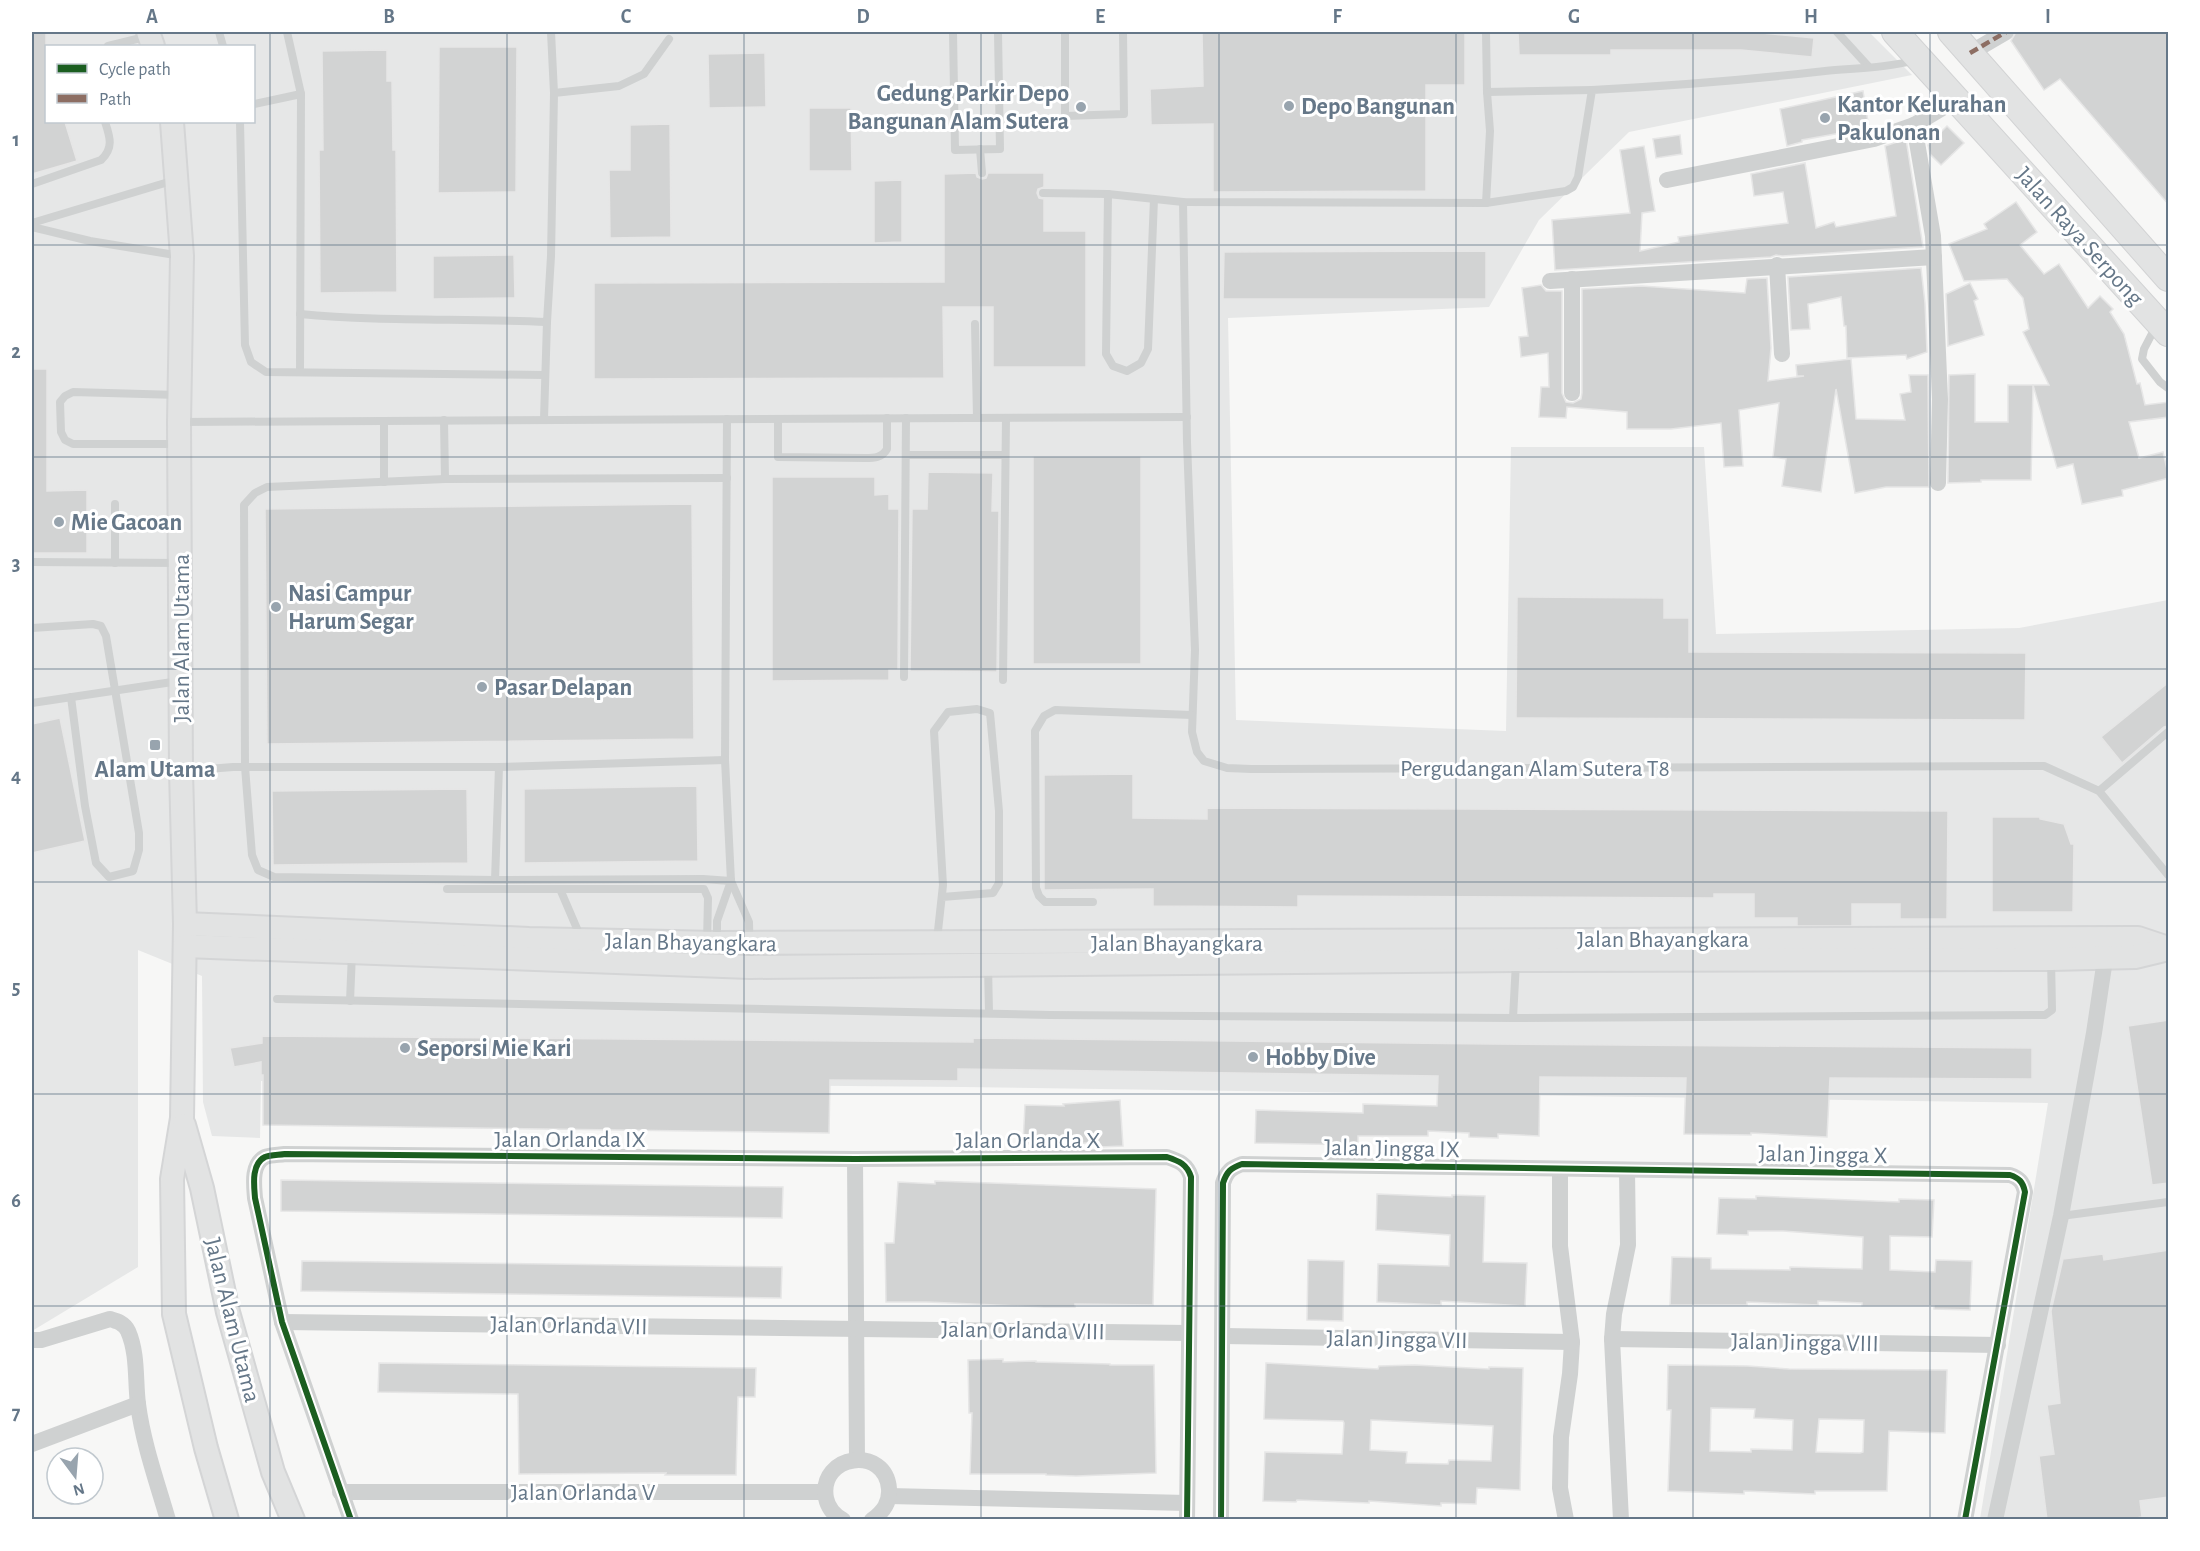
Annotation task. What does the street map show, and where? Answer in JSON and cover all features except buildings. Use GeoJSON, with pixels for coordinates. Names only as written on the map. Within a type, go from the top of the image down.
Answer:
{"type":"FeatureCollection","features":[{"type":"Feature","properties":{"kind":"main road","name":"Jalan Raya Serpong"},"geometry":{"type":"LineString","coordinates":[[1895,32],[2163,328]]}},
{"type":"Feature","properties":{"kind":"main road","name":"Jalan Raya Serpong"},"geometry":{"type":"LineString","coordinates":[[1951,32],[2169,278]]}},
{"type":"Feature","properties":{"kind":"main road","name":"Jalan Alam Utama"},"geometry":{"type":"LineString","coordinates":[[172,123],[182,256],[179,433],[181,771],[185,935],[182,1118],[172,1179],[174,1314],[206,1448],[228,1520]]}},
{"type":"Feature","properties":{"kind":"main road","name":"Jalan Bhayangkara"},"geometry":{"type":"LineString","coordinates":[[185,935],[712,943],[1808,938],[2107,948]]}},
{"type":"Feature","properties":{"kind":"main road","name":"Jalan Bhayangkara"},"geometry":{"type":"LineString","coordinates":[[185,935],[352,952],[750,968],[1516,960],[2051,958],[2107,948],[2138,938],[2169,948]]}},
{"type":"Feature","properties":{"kind":"main road","name":"Jalan Alam Utama"},"geometry":{"type":"LineString","coordinates":[[182,1118],[202,1188],[228,1312],[273,1472],[293,1520]]}},
{"type":"Feature","properties":{"kind":"street"},"geometry":{"type":"LineString","coordinates":[[1970,53],[2006,32]]}},
{"type":"Feature","properties":{"kind":"street"},"geometry":{"type":"LineString","coordinates":[[1667,180],[1874,139],[1914,125],[1956,100]]}},
{"type":"Feature","properties":{"kind":"street"},"geometry":{"type":"LineString","coordinates":[[1914,125],[1933,236],[1941,399],[1938,483]]}},
{"type":"Feature","properties":{"kind":"street"},"geometry":{"type":"LineString","coordinates":[[1550,281],[1776,265],[1934,257]]}},
{"type":"Feature","properties":{"kind":"street"},"geometry":{"type":"LineString","coordinates":[[1776,265],[1782,354]]}},
{"type":"Feature","properties":{"kind":"street"},"geometry":{"type":"LineString","coordinates":[[1572,279],[1572,393]]}},
{"type":"Feature","properties":{"kind":"street"},"geometry":{"type":"LineString","coordinates":[[1995,1520],[2061,1216],[2107,948]]}},
{"type":"Feature","properties":{"kind":"street","name":"Jalan Orlanda IX"},"geometry":{"type":"LineString","coordinates":[[282,1322],[255,1198],[254,1178],[257,1165],[265,1157],[285,1154],[855,1159]]}},
{"type":"Feature","properties":{"kind":"street","name":"Jalan Orlanda X"},"geometry":{"type":"LineString","coordinates":[[855,1159],[1167,1157],[1183,1163],[1191,1177],[1190,1333]]}},
{"type":"Feature","properties":{"kind":"street"},"geometry":{"type":"LineString","coordinates":[[855,1159],[857,1460]]}},
{"type":"Feature","properties":{"kind":"street","name":"Jalan Jingga IX"},"geometry":{"type":"LineString","coordinates":[[1223,1336],[1223,1183],[1226,1173],[1233,1167],[1242,1164],[1627,1170]]}},
{"type":"Feature","properties":{"kind":"street"},"geometry":{"type":"LineString","coordinates":[[1560,1169],[1560,1246],[1572,1342],[1561,1437],[1560,1488],[1566,1520]]}},
{"type":"Feature","properties":{"kind":"street"},"geometry":{"type":"LineString","coordinates":[[1621,1520],[1612,1339],[1614,1314],[1628,1245],[1627,1170]]}},
{"type":"Feature","properties":{"kind":"street","name":"Jalan Jingga X"},"geometry":{"type":"LineString","coordinates":[[1627,1170],[2010,1175],[2018,1178],[2025,1192],[1998,1345]]}},
{"type":"Feature","properties":{"kind":"street"},"geometry":{"type":"LineString","coordinates":[[32,1340],[41,1340],[110,1319],[127,1328],[135,1356],[138,1404],[168,1520]]}},
{"type":"Feature","properties":{"kind":"street"},"geometry":{"type":"LineString","coordinates":[[282,1322],[351,1520]]}},
{"type":"Feature","properties":{"kind":"street","name":"Jalan Orlanda VII"},"geometry":{"type":"LineString","coordinates":[[282,1322],[856,1328]]}},
{"type":"Feature","properties":{"kind":"street","name":"Jalan Orlanda VIII"},"geometry":{"type":"LineString","coordinates":[[856,1328],[1190,1333]]}},
{"type":"Feature","properties":{"kind":"street"},"geometry":{"type":"LineString","coordinates":[[887,1507],[1187,1511],[1190,1333]]}},
{"type":"Feature","properties":{"kind":"street"},"geometry":{"type":"LineString","coordinates":[[1221,1520],[1223,1336]]}},
{"type":"Feature","properties":{"kind":"street","name":"Jalan Jingga VII"},"geometry":{"type":"LineString","coordinates":[[1223,1336],[1572,1342]]}},
{"type":"Feature","properties":{"kind":"street","name":"Jalan Jingga VIII"},"geometry":{"type":"LineString","coordinates":[[1612,1339],[1998,1345]]}},
{"type":"Feature","properties":{"kind":"street"},"geometry":{"type":"LineString","coordinates":[[1965,1520],[1998,1345]]}},
{"type":"Feature","properties":{"kind":"street"},"geometry":{"type":"LineString","coordinates":[[32,1444],[138,1404]]}},
{"type":"Feature","properties":{"kind":"street"},"geometry":{"type":"LineString","coordinates":[[835,1517],[827,1502],[826,1482],[838,1466],[857,1460],[868,1461],[878,1466],[885,1474],[889,1485],[887,1507],[872,1520]]}},
{"type":"Feature","properties":{"kind":"street","name":"Jalan Orlanda V"},"geometry":{"type":"LineString","coordinates":[[340,1492],[825,1492]]}},
{"type":"Feature","properties":{"kind":"lane"},"geometry":{"type":"LineString","coordinates":[[287,32],[301,94],[300,372]]}},
{"type":"Feature","properties":{"kind":"lane"},"geometry":{"type":"LineString","coordinates":[[544,419],[544,375],[551,256],[554,93],[551,32]]}},
{"type":"Feature","properties":{"kind":"lane"},"geometry":{"type":"LineString","coordinates":[[953,32],[956,150],[1000,149],[998,32]]}},
{"type":"Feature","properties":{"kind":"lane"},"geometry":{"type":"LineString","coordinates":[[1065,32],[1065,116],[1124,114],[1123,32]]}},
{"type":"Feature","properties":{"kind":"lane"},"geometry":{"type":"LineString","coordinates":[[1486,32],[1490,131],[1486,203]]}},
{"type":"Feature","properties":{"kind":"lane"},"geometry":{"type":"LineString","coordinates":[[1838,32],[1868,66]]}},
{"type":"Feature","properties":{"kind":"lane"},"geometry":{"type":"LineString","coordinates":[[113,45],[150,38]]}},
{"type":"Feature","properties":{"kind":"lane"},"geometry":{"type":"LineString","coordinates":[[554,93],[619,86],[644,74],[669,39]]}},
{"type":"Feature","properties":{"kind":"lane"},"geometry":{"type":"LineString","coordinates":[[1487,92],[1592,90],[1731,82],[1868,66],[1893,66],[1918,59]]}},
{"type":"Feature","properties":{"kind":"lane"},"geometry":{"type":"LineString","coordinates":[[1044,193],[1108,194],[1184,202],[1486,203],[1566,191],[1573,187],[1578,177],[1592,90]]}},
{"type":"Feature","properties":{"kind":"lane"},"geometry":{"type":"LineString","coordinates":[[255,104],[301,94]]}},
{"type":"Feature","properties":{"kind":"lane"},"geometry":{"type":"LineString","coordinates":[[32,184],[102,160],[108,153],[111,141],[105,123]]}},
{"type":"Feature","properties":{"kind":"lane"},"geometry":{"type":"LineString","coordinates":[[240,123],[245,345],[251,362],[266,372],[544,375]]}},
{"type":"Feature","properties":{"kind":"lane"},"geometry":{"type":"LineString","coordinates":[[980,149],[982,173]]}},
{"type":"Feature","properties":{"kind":"lane"},"geometry":{"type":"LineString","coordinates":[[32,223],[176,179]]}},
{"type":"Feature","properties":{"kind":"lane"},"geometry":{"type":"LineString","coordinates":[[1108,194],[1106,354],[1113,366],[1127,371],[1141,363],[1148,349],[1154,200]]}},
{"type":"Feature","properties":{"kind":"lane","name":"Pergudangan Alam Sutera T8"},"geometry":{"type":"LineString","coordinates":[[1184,202],[1187,417],[1195,650],[1191,732],[1197,752],[1204,761],[1227,768],[2044,766],[2099,790],[2169,875]]}},
{"type":"Feature","properties":{"kind":"lane"},"geometry":{"type":"LineString","coordinates":[[32,227],[90,241],[182,256]]}},
{"type":"Feature","properties":{"kind":"lane"},"geometry":{"type":"LineString","coordinates":[[300,314],[351,319],[483,319],[547,322]]}},
{"type":"Feature","properties":{"kind":"lane"},"geometry":{"type":"LineString","coordinates":[[975,324],[977,418]]}},
{"type":"Feature","properties":{"kind":"lane"},"geometry":{"type":"LineString","coordinates":[[2163,328],[2144,349],[2142,359],[2160,382],[2169,388]]}},
{"type":"Feature","properties":{"kind":"lane"},"geometry":{"type":"LineString","coordinates":[[179,396],[73,392],[60,402],[61,432],[65,440],[73,444],[179,433],[384,421],[1187,417]]}},
{"type":"Feature","properties":{"kind":"lane"},"geometry":{"type":"LineString","coordinates":[[778,419],[778,457],[865,458],[878,457],[887,450],[887,418]]}},
{"type":"Feature","properties":{"kind":"lane"},"geometry":{"type":"LineString","coordinates":[[904,677],[906,418]]}},
{"type":"Feature","properties":{"kind":"lane"},"geometry":{"type":"LineString","coordinates":[[1003,680],[1006,418]]}},
{"type":"Feature","properties":{"kind":"lane"},"geometry":{"type":"LineString","coordinates":[[728,419],[724,760],[731,881],[749,922],[750,968]]}},
{"type":"Feature","properties":{"kind":"lane"},"geometry":{"type":"LineString","coordinates":[[444,420],[444,479]]}},
{"type":"Feature","properties":{"kind":"lane"},"geometry":{"type":"LineString","coordinates":[[384,421],[384,482]]}},
{"type":"Feature","properties":{"kind":"lane"},"geometry":{"type":"LineString","coordinates":[[906,455],[1005,455]]}},
{"type":"Feature","properties":{"kind":"lane"},"geometry":{"type":"LineString","coordinates":[[727,478],[444,479],[267,487],[255,493],[244,505],[245,767],[252,855],[258,870],[274,877],[731,881]]}},
{"type":"Feature","properties":{"kind":"lane"},"geometry":{"type":"LineString","coordinates":[[115,504],[115,563]]}},
{"type":"Feature","properties":{"kind":"lane"},"geometry":{"type":"LineString","coordinates":[[32,562],[180,563]]}},
{"type":"Feature","properties":{"kind":"lane"},"geometry":{"type":"LineString","coordinates":[[32,628],[93,624],[101,627],[106,636],[139,833],[139,850],[134,870],[109,878],[96,863],[85,806],[71,697]]}},
{"type":"Feature","properties":{"kind":"lane"},"geometry":{"type":"LineString","coordinates":[[32,703],[182,681]]}},
{"type":"Feature","properties":{"kind":"lane"},"geometry":{"type":"LineString","coordinates":[[937,943],[943,885],[934,731],[948,712],[977,709],[990,713],[999,811],[999,883],[993,893],[942,897]]}},
{"type":"Feature","properties":{"kind":"lane"},"geometry":{"type":"LineString","coordinates":[[1093,902],[1045,902],[1039,896],[1036,888],[1035,731],[1044,716],[1055,710],[1192,715]]}},
{"type":"Feature","properties":{"kind":"lane"},"geometry":{"type":"LineString","coordinates":[[2099,790],[2169,732]]}},
{"type":"Feature","properties":{"kind":"lane"},"geometry":{"type":"LineString","coordinates":[[181,771],[245,767],[499,767],[724,760]]}},
{"type":"Feature","properties":{"kind":"lane"},"geometry":{"type":"LineString","coordinates":[[495,880],[499,767]]}},
{"type":"Feature","properties":{"kind":"lane"},"geometry":{"type":"LineString","coordinates":[[712,943],[731,881]]}},
{"type":"Feature","properties":{"kind":"lane"},"geometry":{"type":"LineString","coordinates":[[447,889],[704,889],[708,898],[713,966]]}},
{"type":"Feature","properties":{"kind":"lane"},"geometry":{"type":"LineString","coordinates":[[560,890],[583,941]]}},
{"type":"Feature","properties":{"kind":"lane"},"geometry":{"type":"LineString","coordinates":[[351,1001],[352,952]]}},
{"type":"Feature","properties":{"kind":"lane"},"geometry":{"type":"LineString","coordinates":[[277,999],[1050,1015],[1513,1018],[2045,1016],[2052,1010],[2051,958]]}},
{"type":"Feature","properties":{"kind":"lane"},"geometry":{"type":"LineString","coordinates":[[1513,1018],[1516,960]]}},
{"type":"Feature","properties":{"kind":"lane"},"geometry":{"type":"LineString","coordinates":[[987,965],[989,1013]]}},
{"type":"Feature","properties":{"kind":"lane"},"geometry":{"type":"LineString","coordinates":[[2061,1216],[2169,1202]]}},
{"type":"Feature","properties":{"kind":"shaded area"},"geometry":{"type":"Polygon","coordinates":[[[32,32],[1869,32],[1912,75],[1629,132],[1539,220],[1489,307],[1228,318],[1236,720],[1506,731],[1511,447],[1704,447],[1716,634],[2019,628],[2168,600],[2168,1519],[1980,1519],[2048,1103],[964,1087],[261,1081],[260,1138],[212,1136],[203,1102],[202,976],[138,950],[138,1267],[32,1331],[32,32]]]}},
{"type":"Feature","properties":{"kind":"marked path"},"geometry":{"type":"LineString","coordinates":[[1970,53],[2006,32]]}},
{"type":"Feature","properties":{"kind":"cycle path"},"geometry":{"type":"LineString","coordinates":[[351,1520],[282,1322],[255,1198],[255,1170],[261,1160],[267,1156],[285,1154],[855,1159],[1167,1157],[1175,1160],[1185,1166],[1191,1177],[1187,1520]]}},
{"type":"Feature","properties":{"kind":"cycle path"},"geometry":{"type":"LineString","coordinates":[[1221,1520],[1223,1183],[1230,1170],[1242,1164],[2010,1175],[2022,1183],[2025,1192],[1965,1520]]}},
{"type":"Feature","properties":{"kind":"place","name":"Depo Bangunan"},"geometry":{"type":"Point","coordinates":[1289,106]}},
{"type":"Feature","properties":{"kind":"place","name":"Gedung Parkir Depo Bangunan Alam Sutera"},"geometry":{"type":"Point","coordinates":[1081,107]}},
{"type":"Feature","properties":{"kind":"place","name":"Kantor Kelurahan Pakulonan"},"geometry":{"type":"Point","coordinates":[1825,118]}},
{"type":"Feature","properties":{"kind":"place","name":"Mie Gacoan"},"geometry":{"type":"Point","coordinates":[59,522]}},
{"type":"Feature","properties":{"kind":"place","name":"Nasi Campur Harum Segar"},"geometry":{"type":"Point","coordinates":[276,607]}},
{"type":"Feature","properties":{"kind":"place","name":"Pasar Delapan"},"geometry":{"type":"Point","coordinates":[482,687]}},
{"type":"Feature","properties":{"kind":"place","name":"Alam Utama"},"geometry":{"type":"Point","coordinates":[155,745]}},
{"type":"Feature","properties":{"kind":"place","name":"Seporsi Mie Kari"},"geometry":{"type":"Point","coordinates":[405,1048]}},
{"type":"Feature","properties":{"kind":"place","name":"Hobby Dive"},"geometry":{"type":"Point","coordinates":[1253,1057]}}]}
